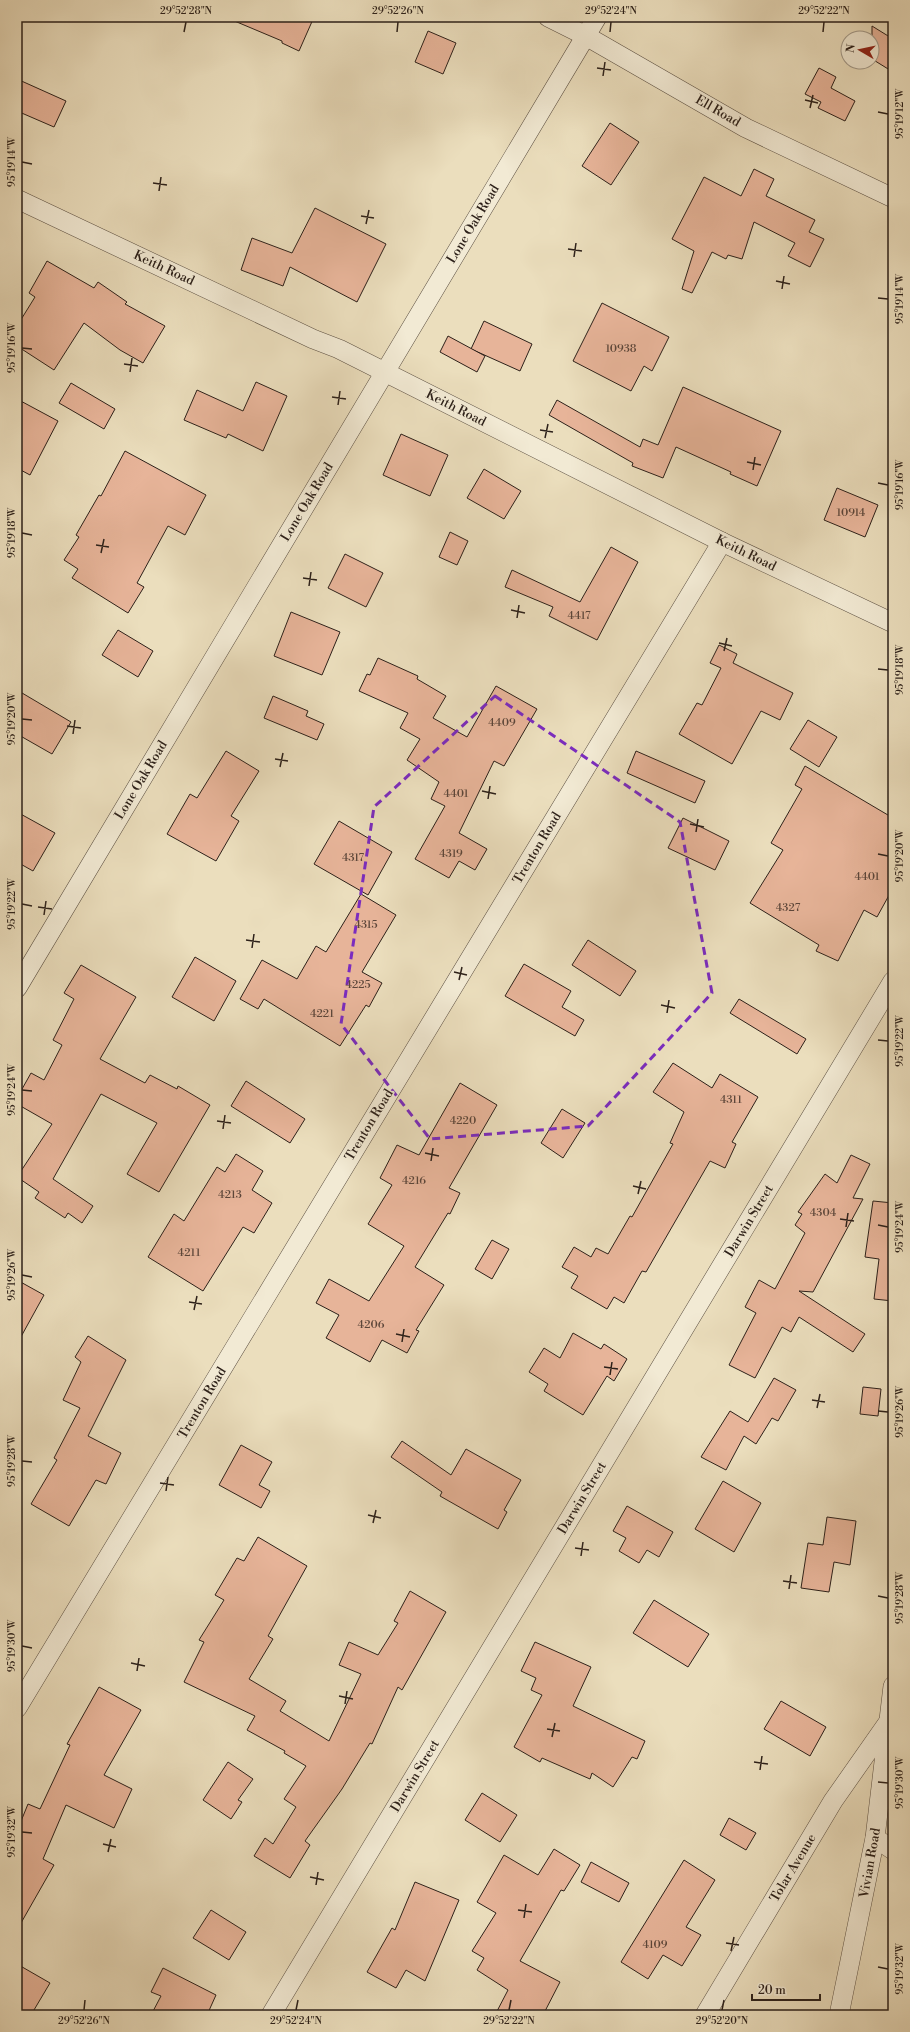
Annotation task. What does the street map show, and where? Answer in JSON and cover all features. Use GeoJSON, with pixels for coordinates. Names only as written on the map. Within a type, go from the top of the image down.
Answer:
{"type":"FeatureCollection","features":[{"type":"Feature","properties":{"kind":"street","name":"Ell Road"},"geometry":{"type":"LineString","coordinates":[[548,17],[586,36],[746,128],[893,198]]}},
{"type":"Feature","properties":{"kind":"street","name":"Lone Oak Road"},"geometry":{"type":"LineString","coordinates":[[17,988],[598,17]]}},
{"type":"Feature","properties":{"kind":"street","name":"Keith Road"},"geometry":{"type":"LineString","coordinates":[[20,205],[385,372],[722,542],[893,623]]}},
{"type":"Feature","properties":{"kind":"street","name":"Trenton Road"},"geometry":{"type":"LineString","coordinates":[[17,1708],[722,542]]}},
{"type":"Feature","properties":{"kind":"street","name":"Darwin Street"},"geometry":{"type":"LineString","coordinates":[[271,2015],[893,982]]}},
{"type":"Feature","properties":{"kind":"street","name":"Vivian Road"},"geometry":{"type":"LineString","coordinates":[[839,2015],[875,1838],[887,1724],[893,1686]]}},
{"type":"Feature","properties":{"kind":"street","name":"Tolar Avenue"},"geometry":{"type":"LineString","coordinates":[[705,2015],[833,1801],[887,1724]]}},
{"type":"Feature","properties":{"kind":"street"},"geometry":{"type":"LineString","coordinates":[[875,1838],[893,1850]]}},
{"type":"Feature","properties":{"kind":"highlighted area"},"geometry":{"type":"Polygon","coordinates":[[[495,696],[680,822],[712,993],[588,1126],[430,1139],[341,1024],[374,807],[495,696]]]}},
{"type":"Feature","properties":{"kind":"building"},"geometry":{"type":"Polygon","coordinates":[[[225,17],[314,17],[299,51],[282,43],[282,41],[225,17]]]}},
{"type":"Feature","properties":{"kind":"building"},"geometry":{"type":"Polygon","coordinates":[[[872,26],[878,30],[872,30],[872,26]]]}},
{"type":"Feature","properties":{"kind":"building"},"geometry":{"type":"Polygon","coordinates":[[[428,31],[456,43],[443,74],[415,62],[428,31]]]}},
{"type":"Feature","properties":{"kind":"building"},"geometry":{"type":"Polygon","coordinates":[[[880,31],[893,39],[893,72],[880,64],[880,31]]]}},
{"type":"Feature","properties":{"kind":"building"},"geometry":{"type":"Polygon","coordinates":[[[819,68],[836,77],[831,88],[855,101],[845,121],[818,108],[821,102],[805,94],[819,68]]]}},
{"type":"Feature","properties":{"kind":"building"},"geometry":{"type":"Polygon","coordinates":[[[17,79],[66,101],[54,127],[17,111],[17,79]]]}},
{"type":"Feature","properties":{"kind":"building"},"geometry":{"type":"Polygon","coordinates":[[[610,123],[639,142],[611,185],[582,166],[610,123]]]}},
{"type":"Feature","properties":{"kind":"building"},"geometry":{"type":"Polygon","coordinates":[[[754,169],[774,179],[766,196],[815,220],[809,232],[824,239],[810,267],[788,256],[795,243],[754,222],[742,259],[728,255],[726,259],[712,252],[692,293],[682,289],[694,251],[672,239],[704,177],[741,196],[754,169]]]}},
{"type":"Feature","properties":{"kind":"building"},"geometry":{"type":"Polygon","coordinates":[[[315,208],[386,244],[357,302],[290,267],[283,286],[241,270],[252,238],[292,253],[315,208]]]}},
{"type":"Feature","properties":{"kind":"building"},"geometry":{"type":"Polygon","coordinates":[[[47,261],[94,288],[98,282],[127,302],[125,304],[165,326],[143,363],[120,350],[84,323],[54,370],[17,346],[17,326],[35,297],[29,293],[47,261]]]}},
{"type":"Feature","properties":{"kind":"building"},"geometry":{"type":"Polygon","coordinates":[[[602,303],[669,337],[652,371],[644,366],[631,391],[573,361],[602,303]]]}},
{"type":"Feature","properties":{"kind":"building"},"geometry":{"type":"Polygon","coordinates":[[[484,321],[532,344],[520,371],[471,349],[484,321]]]}},
{"type":"Feature","properties":{"kind":"building"},"geometry":{"type":"Polygon","coordinates":[[[448,336],[485,356],[477,372],[440,352],[448,336]]]}},
{"type":"Feature","properties":{"kind":"building"},"geometry":{"type":"Polygon","coordinates":[[[256,382],[287,396],[263,451],[228,434],[226,438],[184,420],[197,390],[243,411],[256,382]]]}},
{"type":"Feature","properties":{"kind":"building"},"geometry":{"type":"Polygon","coordinates":[[[71,383],[115,409],[104,429],[59,403],[71,383]]]}},
{"type":"Feature","properties":{"kind":"building"},"geometry":{"type":"Polygon","coordinates":[[[683,387],[781,431],[757,486],[730,474],[731,472],[676,447],[663,478],[632,466],[633,463],[549,415],[557,400],[640,447],[643,439],[658,445],[683,387]]]}},
{"type":"Feature","properties":{"kind":"building"},"geometry":{"type":"Polygon","coordinates":[[[17,399],[58,421],[30,475],[17,468],[17,399]]]}},
{"type":"Feature","properties":{"kind":"building"},"geometry":{"type":"Polygon","coordinates":[[[401,434],[448,455],[430,496],[383,475],[401,434]]]}},
{"type":"Feature","properties":{"kind":"building"},"geometry":{"type":"Polygon","coordinates":[[[125,451],[206,495],[185,535],[168,526],[137,583],[144,587],[128,613],[72,578],[78,569],[64,560],[79,537],[76,535],[99,495],[101,496],[125,451]]]}},
{"type":"Feature","properties":{"kind":"building"},"geometry":{"type":"Polygon","coordinates":[[[484,469],[521,491],[504,519],[467,498],[484,469]]]}},
{"type":"Feature","properties":{"kind":"building"},"geometry":{"type":"Polygon","coordinates":[[[837,488],[878,505],[865,537],[824,520],[837,488]]]}},
{"type":"Feature","properties":{"kind":"building"},"geometry":{"type":"Polygon","coordinates":[[[450,532],[468,541],[457,565],[439,557],[450,532]]]}},
{"type":"Feature","properties":{"kind":"building"},"geometry":{"type":"Polygon","coordinates":[[[611,547],[638,562],[597,640],[549,616],[553,607],[505,587],[512,570],[580,602],[611,547]]]}},
{"type":"Feature","properties":{"kind":"building"},"geometry":{"type":"Polygon","coordinates":[[[345,554],[383,573],[366,607],[328,588],[345,554]]]}},
{"type":"Feature","properties":{"kind":"building"},"geometry":{"type":"Polygon","coordinates":[[[291,612],[340,632],[322,675],[274,656],[291,612]]]}},
{"type":"Feature","properties":{"kind":"building"},"geometry":{"type":"Polygon","coordinates":[[[118,630],[153,651],[138,677],[102,655],[118,630]]]}},
{"type":"Feature","properties":{"kind":"building"},"geometry":{"type":"Polygon","coordinates":[[[719,645],[737,654],[733,663],[793,693],[780,720],[761,711],[732,764],[679,734],[697,703],[702,705],[721,668],[710,663],[719,645]]]}},
{"type":"Feature","properties":{"kind":"building"},"geometry":{"type":"Polygon","coordinates":[[[378,658],[418,676],[417,679],[446,696],[433,718],[467,737],[496,686],[537,709],[504,766],[494,761],[459,833],[487,849],[475,870],[459,861],[449,878],[415,859],[445,806],[431,799],[439,782],[407,760],[420,739],[400,728],[408,713],[359,691],[367,674],[370,675],[378,658]]]}},
{"type":"Feature","properties":{"kind":"building"},"geometry":{"type":"Polygon","coordinates":[[[17,690],[71,722],[52,754],[17,734],[17,690]]]}},
{"type":"Feature","properties":{"kind":"building"},"geometry":{"type":"Polygon","coordinates":[[[273,696],[308,711],[306,716],[324,724],[317,740],[264,718],[273,696]]]}},
{"type":"Feature","properties":{"kind":"building"},"geometry":{"type":"Polygon","coordinates":[[[808,720],[837,737],[819,767],[790,749],[808,720]]]}},
{"type":"Feature","properties":{"kind":"building"},"geometry":{"type":"Polygon","coordinates":[[[226,751],[259,771],[231,816],[239,821],[216,861],[167,834],[190,794],[197,798],[226,751]]]}},
{"type":"Feature","properties":{"kind":"building"},"geometry":{"type":"Polygon","coordinates":[[[636,751],[705,781],[695,803],[627,773],[636,751]]]}},
{"type":"Feature","properties":{"kind":"building"},"geometry":{"type":"Polygon","coordinates":[[[805,766],[893,818],[893,888],[877,917],[864,910],[838,961],[816,951],[819,945],[750,903],[783,850],[771,843],[802,789],[795,785],[805,766]]]}},
{"type":"Feature","properties":{"kind":"building"},"geometry":{"type":"Polygon","coordinates":[[[17,812],[55,833],[33,871],[17,862],[17,812]]]}},
{"type":"Feature","properties":{"kind":"building"},"geometry":{"type":"Polygon","coordinates":[[[683,818],[729,841],[715,870],[668,848],[683,818]]]}},
{"type":"Feature","properties":{"kind":"building"},"geometry":{"type":"Polygon","coordinates":[[[339,821],[392,852],[368,895],[314,864],[339,821]]]}},
{"type":"Feature","properties":{"kind":"building"},"geometry":{"type":"Polygon","coordinates":[[[361,894],[396,915],[362,972],[382,983],[369,1007],[366,1005],[340,1046],[264,999],[258,1009],[240,999],[262,960],[297,979],[316,946],[326,952],[361,894]]]}},
{"type":"Feature","properties":{"kind":"building"},"geometry":{"type":"Polygon","coordinates":[[[588,940],[636,971],[620,996],[572,965],[588,940]]]}},
{"type":"Feature","properties":{"kind":"building"},"geometry":{"type":"Polygon","coordinates":[[[195,957],[236,981],[214,1021],[172,997],[195,957]]]}},
{"type":"Feature","properties":{"kind":"building"},"geometry":{"type":"Polygon","coordinates":[[[524,964],[571,991],[562,1007],[584,1020],[575,1036],[505,996],[524,964]]]}},
{"type":"Feature","properties":{"kind":"building"},"geometry":{"type":"Polygon","coordinates":[[[81,965],[136,997],[100,1059],[145,1083],[150,1075],[177,1089],[178,1086],[210,1105],[159,1192],[127,1174],[157,1123],[101,1094],[53,1179],[93,1206],[82,1223],[68,1213],[65,1218],[35,1198],[39,1192],[17,1177],[52,1124],[17,1104],[17,1098],[31,1073],[44,1080],[62,1045],[53,1040],[74,999],[64,993],[81,965]]]}},
{"type":"Feature","properties":{"kind":"building"},"geometry":{"type":"Polygon","coordinates":[[[739,999],[806,1039],[797,1054],[730,1013],[739,999]]]}},
{"type":"Feature","properties":{"kind":"building"},"geometry":{"type":"Polygon","coordinates":[[[673,1063],[712,1088],[720,1074],[758,1097],[732,1142],[736,1144],[725,1168],[710,1161],[646,1272],[642,1271],[624,1303],[614,1297],[607,1309],[571,1288],[578,1276],[562,1267],[574,1247],[591,1257],[596,1248],[608,1254],[630,1216],[632,1217],[673,1144],[670,1143],[684,1112],[653,1092],[673,1063]]]}},
{"type":"Feature","properties":{"kind":"building"},"geometry":{"type":"Polygon","coordinates":[[[246,1081],[305,1119],[290,1143],[231,1106],[246,1081]]]}},
{"type":"Feature","properties":{"kind":"building"},"geometry":{"type":"Polygon","coordinates":[[[460,1083],[497,1105],[449,1188],[460,1193],[450,1214],[448,1213],[415,1267],[444,1285],[416,1330],[419,1331],[407,1353],[382,1340],[370,1362],[326,1338],[339,1315],[316,1303],[329,1279],[369,1301],[404,1246],[368,1224],[392,1185],[380,1178],[397,1145],[419,1155],[460,1083]]]}},
{"type":"Feature","properties":{"kind":"building"},"geometry":{"type":"Polygon","coordinates":[[[562,1109],[585,1123],[563,1158],[541,1143],[562,1109]]]}},
{"type":"Feature","properties":{"kind":"building"},"geometry":{"type":"Polygon","coordinates":[[[236,1154],[263,1171],[252,1190],[272,1203],[254,1233],[243,1227],[203,1291],[148,1257],[174,1214],[184,1221],[217,1167],[225,1172],[236,1154]]]}},
{"type":"Feature","properties":{"kind":"building"},"geometry":{"type":"Polygon","coordinates":[[[851,1155],[870,1164],[853,1198],[863,1199],[813,1292],[799,1291],[865,1334],[853,1352],[799,1317],[791,1332],[782,1327],[755,1378],[729,1365],[756,1313],[745,1307],[759,1280],[775,1289],[805,1233],[795,1225],[802,1214],[798,1212],[825,1174],[837,1183],[851,1155]]]}},
{"type":"Feature","properties":{"kind":"building"},"geometry":{"type":"Polygon","coordinates":[[[873,1201],[893,1203],[893,1301],[874,1299],[879,1259],[865,1257],[873,1201]]]}},
{"type":"Feature","properties":{"kind":"building"},"geometry":{"type":"Polygon","coordinates":[[[492,1240],[509,1249],[492,1279],[475,1269],[492,1240]]]}},
{"type":"Feature","properties":{"kind":"building"},"geometry":{"type":"Polygon","coordinates":[[[17,1280],[44,1295],[17,1344],[17,1280]]]}},
{"type":"Feature","properties":{"kind":"building"},"geometry":{"type":"Polygon","coordinates":[[[573,1333],[601,1349],[604,1344],[627,1359],[614,1381],[607,1376],[583,1415],[544,1391],[548,1384],[529,1372],[544,1348],[560,1358],[573,1333]]]}},
{"type":"Feature","properties":{"kind":"building"},"geometry":{"type":"Polygon","coordinates":[[[88,1336],[126,1360],[88,1436],[121,1453],[106,1484],[96,1480],[69,1526],[31,1504],[57,1460],[54,1458],[80,1408],[63,1400],[81,1362],[75,1357],[88,1336]]]}},
{"type":"Feature","properties":{"kind":"building"},"geometry":{"type":"Polygon","coordinates":[[[774,1378],[796,1390],[778,1421],[772,1418],[756,1444],[744,1436],[726,1470],[701,1457],[730,1411],[748,1422],[774,1378]]]}},
{"type":"Feature","properties":{"kind":"building"},"geometry":{"type":"Polygon","coordinates":[[[863,1387],[881,1389],[878,1416],[860,1414],[863,1387]]]}},
{"type":"Feature","properties":{"kind":"building"},"geometry":{"type":"Polygon","coordinates":[[[402,1441],[451,1475],[466,1449],[521,1480],[504,1510],[507,1512],[498,1529],[440,1496],[442,1492],[391,1457],[402,1441]]]}},
{"type":"Feature","properties":{"kind":"building"},"geometry":{"type":"Polygon","coordinates":[[[241,1445],[272,1462],[259,1485],[270,1491],[261,1508],[219,1485],[241,1445]]]}},
{"type":"Feature","properties":{"kind":"building"},"geometry":{"type":"Polygon","coordinates":[[[723,1481],[761,1503],[734,1552],[695,1529],[723,1481]]]}},
{"type":"Feature","properties":{"kind":"building"},"geometry":{"type":"Polygon","coordinates":[[[627,1506],[673,1532],[659,1557],[647,1550],[639,1563],[619,1551],[626,1538],[613,1531],[627,1506]]]}},
{"type":"Feature","properties":{"kind":"building"},"geometry":{"type":"Polygon","coordinates":[[[827,1517],[856,1521],[850,1565],[834,1562],[829,1592],[801,1588],[808,1543],[823,1545],[827,1517]]]}},
{"type":"Feature","properties":{"kind":"building"},"geometry":{"type":"Polygon","coordinates":[[[258,1537],[307,1566],[268,1636],[273,1639],[249,1679],[286,1701],[280,1711],[329,1741],[361,1674],[339,1665],[349,1642],[378,1655],[398,1623],[394,1621],[410,1591],[446,1612],[402,1690],[398,1687],[372,1744],[370,1743],[342,1789],[305,1841],[310,1845],[290,1878],[254,1856],[265,1838],[273,1844],[296,1807],[284,1799],[306,1766],[284,1753],[285,1751],[247,1730],[255,1716],[184,1682],[204,1642],[199,1640],[224,1600],[215,1595],[237,1558],[244,1561],[258,1537]]]}},
{"type":"Feature","properties":{"kind":"building"},"geometry":{"type":"Polygon","coordinates":[[[654,1600],[709,1634],[688,1667],[633,1633],[654,1600]]]}},
{"type":"Feature","properties":{"kind":"building"},"geometry":{"type":"Polygon","coordinates":[[[535,1642],[591,1667],[573,1706],[645,1741],[637,1759],[632,1757],[613,1787],[592,1773],[590,1779],[542,1758],[540,1762],[514,1747],[542,1695],[531,1690],[536,1678],[521,1671],[535,1642]]]}},
{"type":"Feature","properties":{"kind":"building"},"geometry":{"type":"Polygon","coordinates":[[[99,1687],[141,1710],[104,1775],[132,1789],[114,1828],[66,1805],[43,1859],[54,1865],[17,1930],[17,1831],[28,1804],[40,1809],[70,1745],[67,1744],[99,1687]]]}},
{"type":"Feature","properties":{"kind":"building"},"geometry":{"type":"Polygon","coordinates":[[[781,1701],[826,1727],[810,1756],[764,1729],[781,1701]]]}},
{"type":"Feature","properties":{"kind":"building"},"geometry":{"type":"Polygon","coordinates":[[[228,1762],[253,1779],[238,1800],[242,1802],[231,1819],[203,1800],[228,1762]]]}},
{"type":"Feature","properties":{"kind":"building"},"geometry":{"type":"Polygon","coordinates":[[[482,1793],[517,1815],[500,1842],[465,1820],[482,1793]]]}},
{"type":"Feature","properties":{"kind":"building"},"geometry":{"type":"Polygon","coordinates":[[[729,1818],[756,1833],[746,1850],[720,1835],[729,1818]]]}},
{"type":"Feature","properties":{"kind":"building"},"geometry":{"type":"Polygon","coordinates":[[[554,1849],[580,1865],[564,1891],[561,1890],[520,1961],[560,1982],[543,2015],[495,2015],[508,1990],[477,1970],[484,1958],[472,1951],[496,1913],[477,1902],[504,1855],[538,1875],[554,1849]]]}},
{"type":"Feature","properties":{"kind":"building"},"geometry":{"type":"Polygon","coordinates":[[[684,1860],[715,1880],[686,1927],[701,1935],[682,1966],[663,1955],[648,1979],[621,1962],[684,1860]]]}},
{"type":"Feature","properties":{"kind":"building"},"geometry":{"type":"Polygon","coordinates":[[[591,1862],[629,1883],[619,1902],[581,1882],[591,1862]]]}},
{"type":"Feature","properties":{"kind":"building"},"geometry":{"type":"Polygon","coordinates":[[[415,1882],[459,1900],[425,1981],[406,1970],[396,1988],[367,1972],[392,1928],[395,1930],[415,1882]]]}},
{"type":"Feature","properties":{"kind":"building"},"geometry":{"type":"Polygon","coordinates":[[[211,1910],[246,1932],[229,1960],[193,1938],[211,1910]]]}},
{"type":"Feature","properties":{"kind":"building"},"geometry":{"type":"Polygon","coordinates":[[[17,1964],[50,1983],[31,2015],[17,2015],[17,1964]]]}},
{"type":"Feature","properties":{"kind":"building"},"geometry":{"type":"Polygon","coordinates":[[[163,1968],[216,1995],[207,2015],[151,2015],[161,1996],[151,1992],[163,1968]]]}}]}
